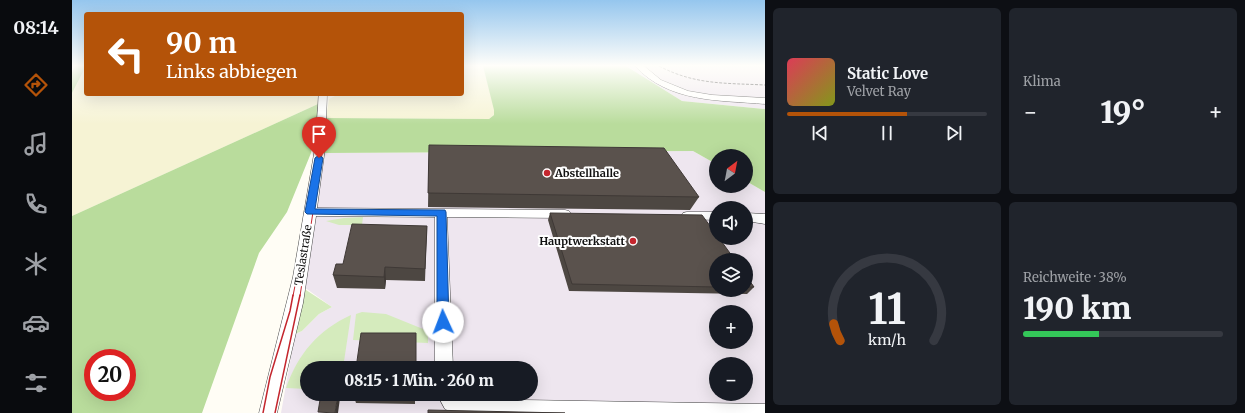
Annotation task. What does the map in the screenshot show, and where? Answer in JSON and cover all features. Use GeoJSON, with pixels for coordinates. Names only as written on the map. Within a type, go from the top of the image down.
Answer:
{"type":"FeatureCollection","features":[{"type":"Feature","properties":{"kind":"street"},"geometry":{"type":"LineString","coordinates":[[665,85],[685,93],[702,97],[765,100]]}},
{"type":"Feature","properties":{"kind":"street","name":"Teslastraße"},"geometry":{"type":"LineString","coordinates":[[268,413],[295,303],[320,148],[323,96]]}},
{"type":"Feature","properties":{"kind":"street"},"geometry":{"type":"LineString","coordinates":[[310,212],[576,214]]}},
{"type":"Feature","properties":{"kind":"street"},"geometry":{"type":"LineString","coordinates":[[441,212],[444,361]]}},
{"type":"Feature","properties":{"kind":"street"},"geometry":{"type":"LineString","coordinates":[[671,216],[709,216]]}},
{"type":"Feature","properties":{"kind":"street"},"geometry":{"type":"LineString","coordinates":[[753,218],[765,219]]}},
{"type":"Feature","properties":{"kind":"street"},"geometry":{"type":"LineString","coordinates":[[450,401],[451,403],[463,408],[577,411],[765,412]]}},
{"type":"Feature","properties":{"kind":"shaded area"},"geometry":{"type":"Polygon","coordinates":[[[76,85],[84,85],[84,96],[317,96],[318,104],[72,216],[72,93],[76,85]]]}},
{"type":"Feature","properties":{"kind":"shaded area"},"geometry":{"type":"Polygon","coordinates":[[[464,85],[488,85],[495,110],[494,115],[489,119],[326,118],[329,99],[335,96],[464,96],[464,85]]]}},
{"type":"Feature","properties":{"kind":"shaded area"},"geometry":{"type":"Polygon","coordinates":[[[657,85],[765,85],[765,109],[682,101],[657,85]]]}},
{"type":"Feature","properties":{"kind":"shaded area"},"geometry":{"type":"Polygon","coordinates":[[[693,151],[709,160],[709,193],[753,193],[753,185],[765,192],[765,413],[281,413],[295,334],[302,331],[319,314],[332,307],[304,287],[324,153],[693,151]]]}},
{"type":"Feature","properties":{"kind":"green space"},"geometry":{"type":"Polygon","coordinates":[[[72,85],[76,85],[72,93],[72,85]]]}},
{"type":"Feature","properties":{"kind":"green space"},"geometry":{"type":"Polygon","coordinates":[[[488,85],[657,85],[682,101],[765,109],[765,192],[753,185],[753,149],[709,149],[709,160],[693,151],[324,153],[326,118],[489,119],[494,115],[488,85]]]}},
{"type":"Feature","properties":{"kind":"green space"},"geometry":{"type":"Polygon","coordinates":[[[318,104],[318,113],[311,153],[287,212],[259,253],[202,413],[72,413],[72,216],[318,104]]]}},
{"type":"Feature","properties":{"kind":"green space"},"geometry":{"type":"Polygon","coordinates":[[[363,217],[362,225],[339,225],[326,221],[344,218],[363,217]]]}},
{"type":"Feature","properties":{"kind":"green space"},"geometry":{"type":"Polygon","coordinates":[[[306,290],[332,307],[319,314],[302,331],[295,334],[304,291],[306,290]]]}},
{"type":"Feature","properties":{"kind":"green space"},"geometry":{"type":"Polygon","coordinates":[[[362,312],[386,314],[428,331],[428,343],[353,340],[356,314],[362,312]]]}},
{"type":"Feature","properties":{"kind":"green space"},"geometry":{"type":"Polygon","coordinates":[[[351,315],[344,361],[300,361],[300,389],[286,388],[303,354],[319,336],[339,321],[351,315]]]}},
{"type":"Feature","properties":{"kind":"building"},"geometry":{"type":"Polygon","coordinates":[[[429,145],[664,148],[699,197],[428,193],[429,145]]]}},
{"type":"Feature","properties":{"kind":"building","name":"Hauptwerkstatt"},"geometry":{"type":"Polygon","coordinates":[[[550,213],[702,215],[709,224],[709,245],[724,245],[730,253],[709,253],[709,287],[572,284],[550,213]]]}},
{"type":"Feature","properties":{"kind":"building"},"geometry":{"type":"Polygon","coordinates":[[[352,224],[427,226],[425,269],[385,267],[384,277],[333,275],[336,264],[343,264],[352,224]]]}},
{"type":"Feature","properties":{"kind":"building"},"geometry":{"type":"Polygon","coordinates":[[[361,333],[416,333],[416,361],[357,361],[361,333]]]}},
{"type":"Feature","properties":{"kind":"building"},"geometry":{"type":"Polygon","coordinates":[[[320,401],[337,401],[335,413],[318,412],[320,401]]]}},
{"type":"Feature","properties":{"kind":"building"},"geometry":{"type":"Polygon","coordinates":[[[428,410],[565,413],[428,413],[428,410]]]}},
{"type":"Feature","properties":{"kind":"tram line"},"geometry":{"type":"LineString","coordinates":[[300,296],[322,154],[323,134]]}},
{"type":"Feature","properties":{"kind":"tram line"},"geometry":{"type":"LineString","coordinates":[[293,296],[299,265]]}},
{"type":"Feature","properties":{"kind":"tram line"},"geometry":{"type":"LineString","coordinates":[[263,413],[270,377],[290,311],[293,295]]}},
{"type":"Feature","properties":{"kind":"tram line"},"geometry":{"type":"LineString","coordinates":[[275,413],[300,295]]}},
{"type":"Feature","properties":{"kind":"place","name":"Abstellhalle"},"geometry":{"type":"Point","coordinates":[547,173]}},
{"type":"Feature","properties":{"kind":"place","name":"Hauptwerkstatt"},"geometry":{"type":"Point","coordinates":[633,241]}},
{"type":"Feature","properties":{"kind":"route"},"geometry":{"type":"LineString","coordinates":[[319,158],[310,212],[441,212],[443,322]]}}]}
